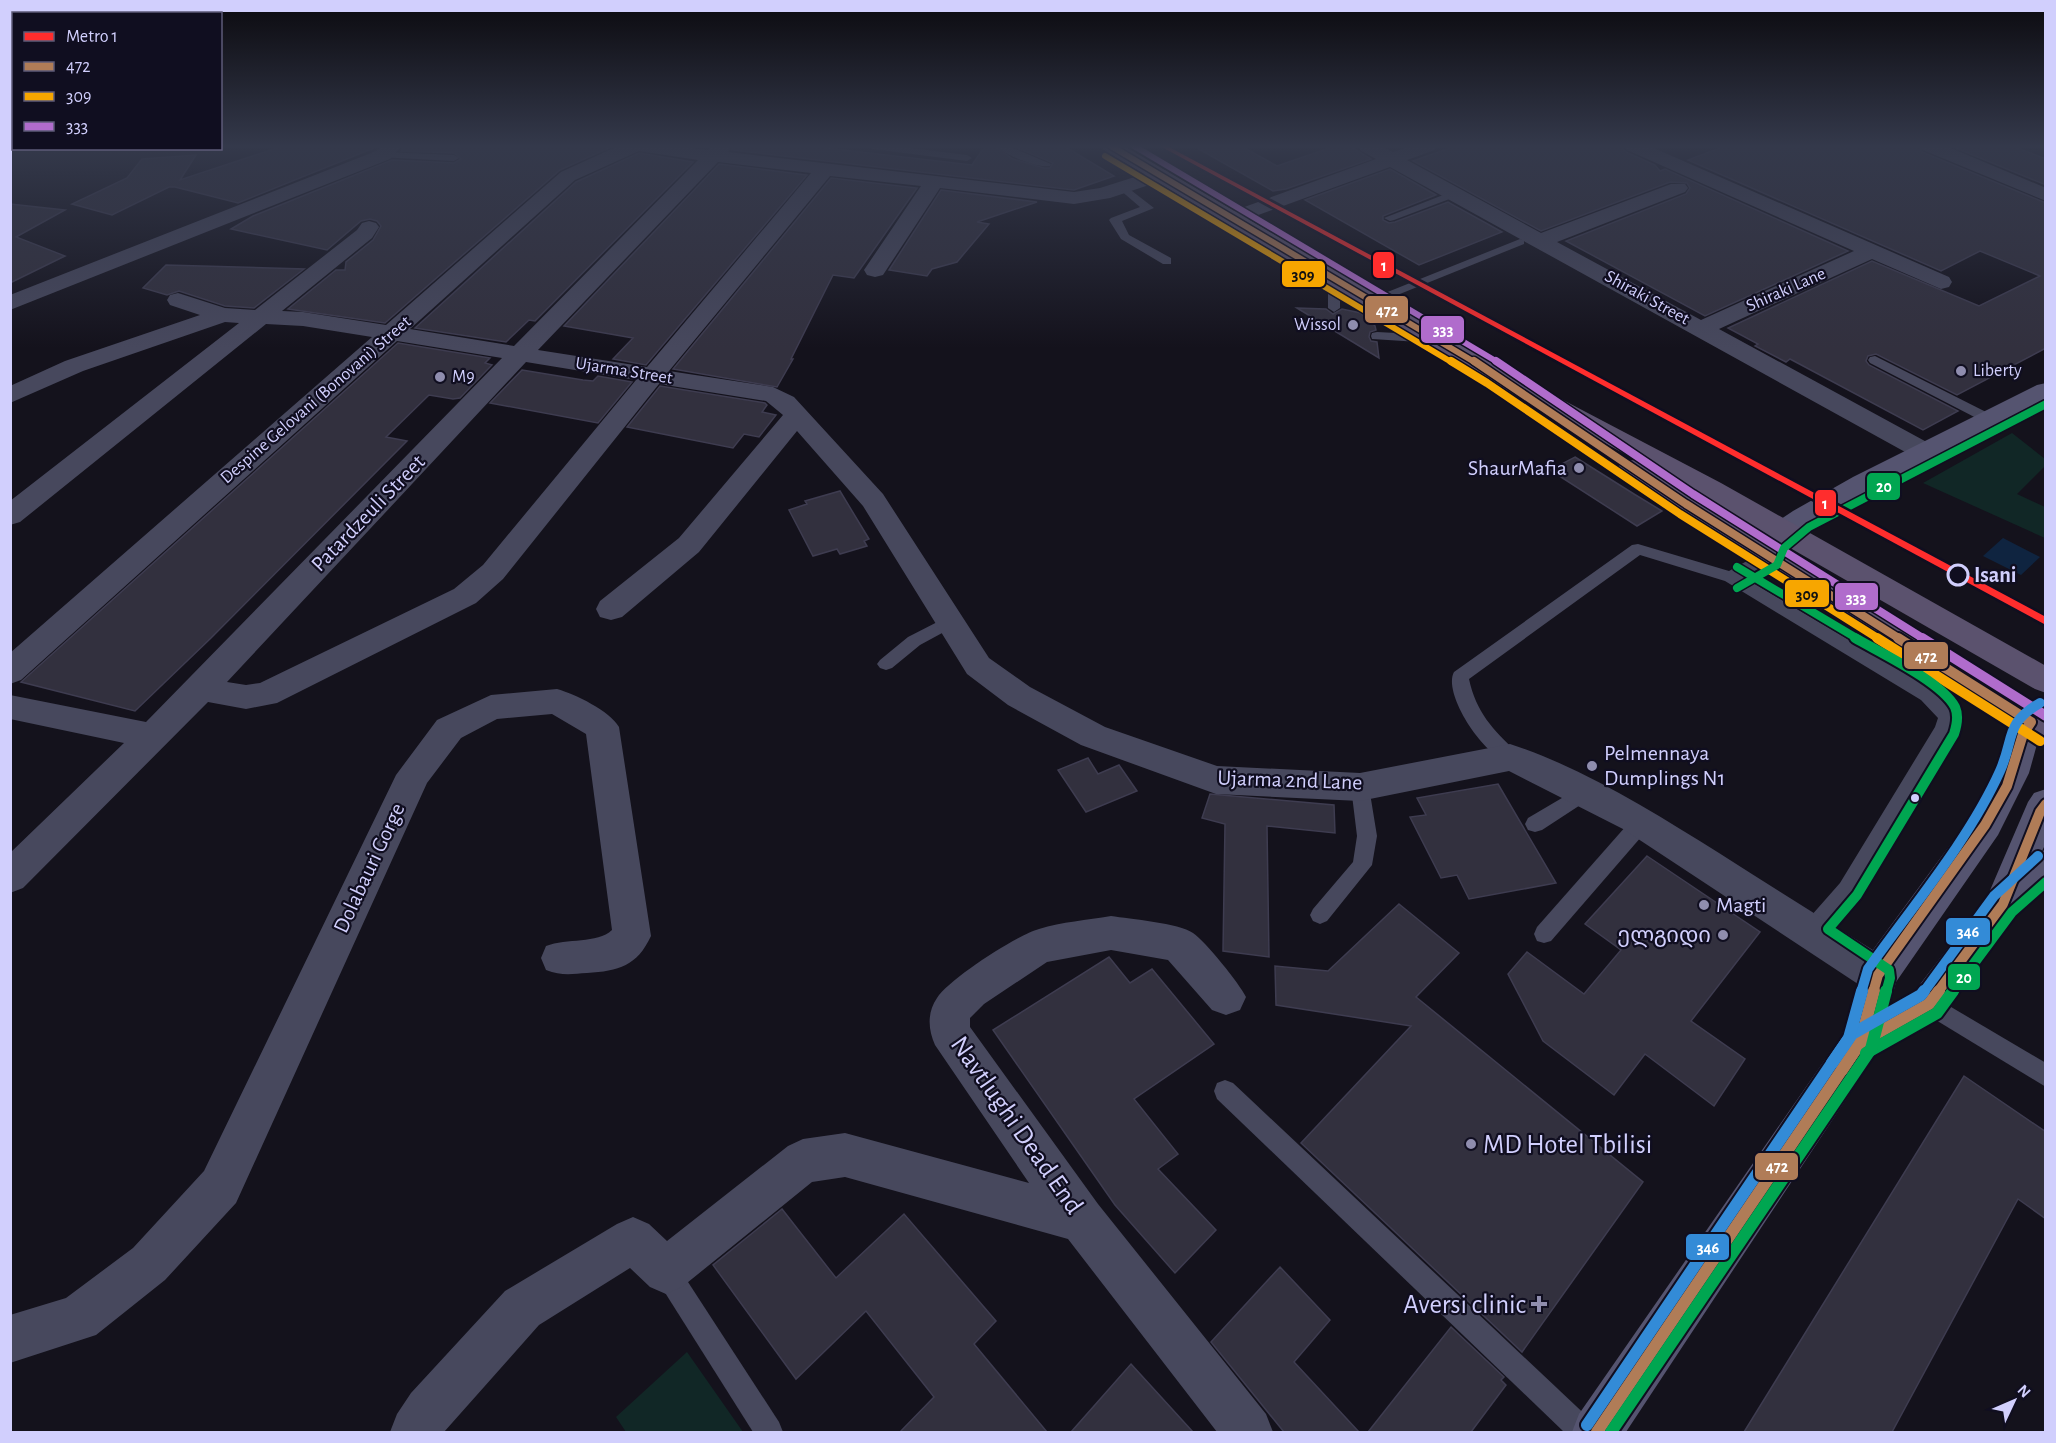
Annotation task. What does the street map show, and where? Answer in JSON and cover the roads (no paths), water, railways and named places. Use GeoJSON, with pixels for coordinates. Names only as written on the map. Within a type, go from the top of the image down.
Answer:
{"type":"FeatureCollection","features":[{"type":"Feature","properties":{"kind":"main road"},"geometry":{"type":"LineString","coordinates":[[1224,213],[1492,374],[1686,504],[2041,722],[2022,734],[2007,786],[1990,817],[1878,975],[1860,1043],[1597,1432]]}},
{"type":"Feature","properties":{"kind":"main road"},"geometry":{"type":"LineString","coordinates":[[1492,374],[1712,489],[2046,681]]}},
{"type":"Feature","properties":{"kind":"main road"},"geometry":{"type":"LineString","coordinates":[[1769,556],[1774,542],[1785,530],[1803,517],[1863,483],[2046,390]]}},
{"type":"Feature","properties":{"kind":"main road"},"geometry":{"type":"LineString","coordinates":[[2003,904],[2040,812],[2046,803]]}},
{"type":"Feature","properties":{"kind":"main road"},"geometry":{"type":"LineString","coordinates":[[1860,1043],[1929,1004],[2003,904],[2046,865]]}},
{"type":"Feature","properties":{"kind":"street"},"geometry":{"type":"LineString","coordinates":[[10,303],[233,213]]}},
{"type":"Feature","properties":{"kind":"street","name":"Despine Gelovani (Bonovani) Street"},"geometry":{"type":"LineString","coordinates":[[10,672],[526,213]]}},
{"type":"Feature","properties":{"kind":"street","name":"Patardzeuli Street"},"geometry":{"type":"LineString","coordinates":[[10,877],[201,689],[657,213]]}},
{"type":"Feature","properties":{"kind":"street"},"geometry":{"type":"LineString","coordinates":[[201,689],[246,698],[266,694],[465,596],[494,572],[652,375],[788,213]]}},
{"type":"Feature","properties":{"kind":"street"},"geometry":{"type":"LineString","coordinates":[[875,270],[913,213]]}},
{"type":"Feature","properties":{"kind":"street"},"geometry":{"type":"LineString","coordinates":[[1232,218],[1245,213]]}},
{"type":"Feature","properties":{"kind":"street","name":"Shiraki Street"},"geometry":{"type":"LineString","coordinates":[[1488,213],[1531,241],[1702,328],[1925,452]]}},
{"type":"Feature","properties":{"kind":"street"},"geometry":{"type":"LineString","coordinates":[[1531,241],[1608,213]]}},
{"type":"Feature","properties":{"kind":"street"},"geometry":{"type":"LineString","coordinates":[[1784,213],[1941,282]]}},
{"type":"Feature","properties":{"kind":"street"},"geometry":{"type":"LineString","coordinates":[[10,516],[365,234],[369,227]]}},
{"type":"Feature","properties":{"kind":"street","name":"Shiraki Lane"},"geometry":{"type":"LineString","coordinates":[[1702,328],[1870,252]]}},
{"type":"Feature","properties":{"kind":"street","name":"Ujarma Street"},"geometry":{"type":"LineString","coordinates":[[178,300],[223,315],[264,315],[303,319],[773,395],[785,402],[796,414]]}},
{"type":"Feature","properties":{"kind":"street"},"geometry":{"type":"LineString","coordinates":[[10,396],[74,366],[223,315]]}},
{"type":"Feature","properties":{"kind":"street"},"geometry":{"type":"LineString","coordinates":[[611,609],[688,544],[796,414]]}},
{"type":"Feature","properties":{"kind":"street","name":"Ujarma 2nd Lane"},"geometry":{"type":"LineString","coordinates":[[796,414],[873,500],[948,622],[978,666],[1019,696],[1094,736],[1216,780],[1360,787],[1510,757]]}},
{"type":"Feature","properties":{"kind":"street","name":"Dolabauri Gorge"},"geometry":{"type":"LineString","coordinates":[[10,1340],[79,1318],[149,1264],[220,1187],[413,775],[448,729],[491,707],[557,701],[602,727],[632,936],[613,954],[560,958]]}},
{"type":"Feature","properties":{"kind":"street"},"geometry":{"type":"LineString","coordinates":[[10,707],[152,736]]}},
{"type":"Feature","properties":{"kind":"street"},"geometry":{"type":"LineString","coordinates":[[1510,757],[1531,765],[1641,823],[1878,975]]}},
{"type":"Feature","properties":{"kind":"street","name":"Navtlughi Dead End"},"geometry":{"type":"LineString","coordinates":[[1226,997],[1179,945],[1111,933],[1039,946],[970,991],[951,1010],[949,1032],[1082,1220],[1248,1432]]}},
{"type":"Feature","properties":{"kind":"street"},"geometry":{"type":"LineString","coordinates":[[415,1432],[429,1411],[522,1308],[633,1240],[666,1270],[803,1161],[844,1155],[1082,1220]]}},
{"type":"Feature","properties":{"kind":"lane"},"geometry":{"type":"LineString","coordinates":[[1133,213],[1115,220],[1125,237],[1167,261]]}},
{"type":"Feature","properties":{"kind":"lane"},"geometry":{"type":"LineString","coordinates":[[1390,218],[1402,213]]}},
{"type":"Feature","properties":{"kind":"lane"},"geometry":{"type":"LineString","coordinates":[[1371,301],[1531,241]]}},
{"type":"Feature","properties":{"kind":"lane"},"geometry":{"type":"LineString","coordinates":[[1334,279],[1334,308]]}},
{"type":"Feature","properties":{"kind":"lane"},"geometry":{"type":"LineString","coordinates":[[1377,336],[1435,339]]}},
{"type":"Feature","properties":{"kind":"lane"},"geometry":{"type":"LineString","coordinates":[[1875,360],[1989,419]]}},
{"type":"Feature","properties":{"kind":"lane"},"geometry":{"type":"LineString","coordinates":[[1510,757],[1481,730],[1463,700],[1460,677],[1638,549],[1731,577],[1927,695],[1941,708],[1947,718],[1944,728],[1847,889],[1810,932]]}},
{"type":"Feature","properties":{"kind":"lane"},"geometry":{"type":"LineString","coordinates":[[1731,577],[1769,556]]}},
{"type":"Feature","properties":{"kind":"lane"},"geometry":{"type":"LineString","coordinates":[[886,664],[914,641],[948,622]]}},
{"type":"Feature","properties":{"kind":"lane"},"geometry":{"type":"LineString","coordinates":[[1320,915],[1362,865],[1367,836],[1360,787]]}},
{"type":"Feature","properties":{"kind":"lane"},"geometry":{"type":"LineString","coordinates":[[1535,824],[1584,793]]}},
{"type":"Feature","properties":{"kind":"lane"},"geometry":{"type":"LineString","coordinates":[[1544,934],[1641,823]]}},
{"type":"Feature","properties":{"kind":"lane"},"geometry":{"type":"LineString","coordinates":[[1929,1004],[2046,1076]]}},
{"type":"Feature","properties":{"kind":"lane"},"geometry":{"type":"LineString","coordinates":[[1225,1091],[1583,1432]]}},
{"type":"Feature","properties":{"kind":"lane"},"geometry":{"type":"LineString","coordinates":[[666,1270],[769,1432]]}},
{"type":"Feature","properties":{"kind":"water"},"geometry":{"type":"Polygon","coordinates":[[[2003,538],[2040,557],[2021,575],[1983,556],[2003,538]]]}},
{"type":"Feature","properties":{"kind":"metro line","name":"1"},"geometry":{"type":"LineString","coordinates":[[1288,213],[2046,622]]}},
{"type":"Feature","properties":{"kind":"place","name":"Wissol"},"geometry":{"type":"Point","coordinates":[1353,325]}},
{"type":"Feature","properties":{"kind":"place","name":"Liberty"},"geometry":{"type":"Point","coordinates":[1961,371]}},
{"type":"Feature","properties":{"kind":"place","name":"M9"},"geometry":{"type":"Point","coordinates":[440,377]}},
{"type":"Feature","properties":{"kind":"place","name":"ShaurMafia"},"geometry":{"type":"Point","coordinates":[1579,468]}},
{"type":"Feature","properties":{"kind":"place","name":"Isani"},"geometry":{"type":"Point","coordinates":[1958,575]}},
{"type":"Feature","properties":{"kind":"place","name":"Pelmennaya Dumplings N1"},"geometry":{"type":"Point","coordinates":[1592,766]}},
{"type":"Feature","properties":{"kind":"place","name":"Magti"},"geometry":{"type":"Point","coordinates":[1704,905]}},
{"type":"Feature","properties":{"kind":"place","name":"ელგიდი"},"geometry":{"type":"Point","coordinates":[1723,935]}},
{"type":"Feature","properties":{"kind":"place","name":"MD Hotel Tbilisi"},"geometry":{"type":"Point","coordinates":[1471,1144]}},
{"type":"Feature","properties":{"kind":"place","name":"Aversi clinic"},"geometry":{"type":"Point","coordinates":[1539,1304]}}]}
